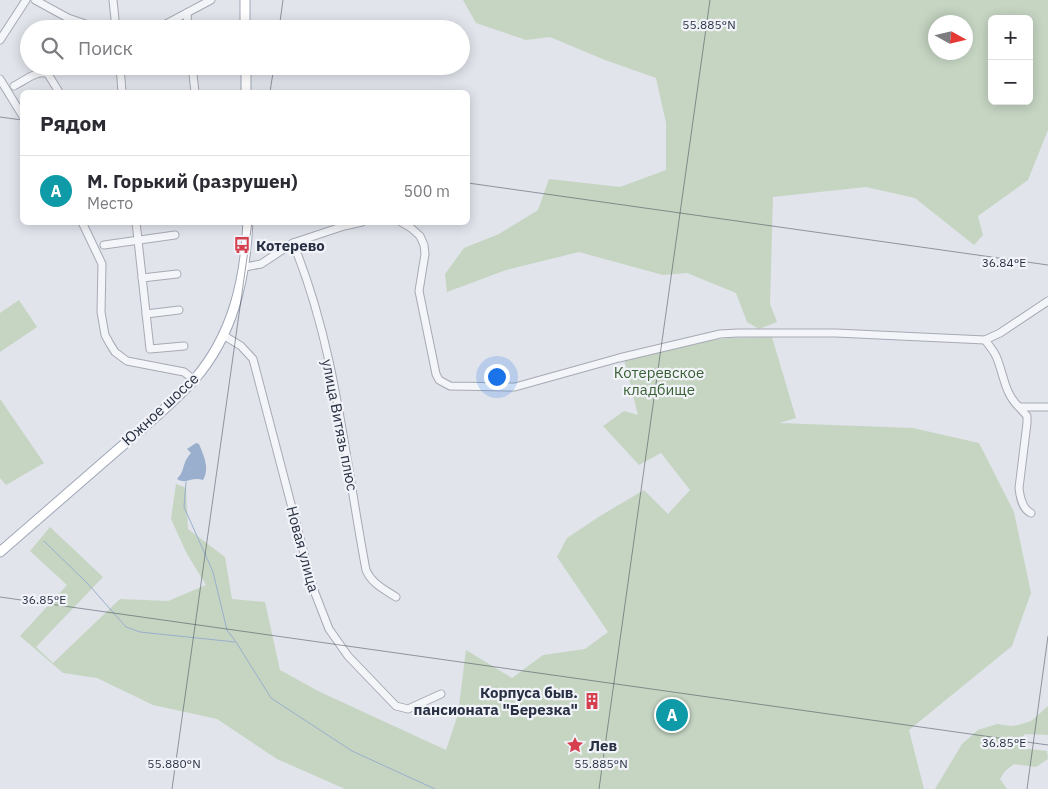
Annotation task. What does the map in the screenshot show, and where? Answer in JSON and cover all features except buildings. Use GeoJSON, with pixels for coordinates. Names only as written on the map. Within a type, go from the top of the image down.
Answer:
{"type":"FeatureCollection","features":[{"type":"Feature","properties":{"kind":"main road"},"geometry":{"type":"LineString","coordinates":[[245,0],[245,20]]}},
{"type":"Feature","properties":{"kind":"main road"},"geometry":{"type":"LineString","coordinates":[[246,75],[246,90]]}},
{"type":"Feature","properties":{"kind":"main road","name":"Южное шоссе"},"geometry":{"type":"LineString","coordinates":[[0,552],[160,413],[194,380],[210,359],[223,335],[236,303],[244,266],[248,225]]}},
{"type":"Feature","properties":{"kind":"street"},"geometry":{"type":"LineString","coordinates":[[0,40],[26,0]]}},
{"type":"Feature","properties":{"kind":"street"},"geometry":{"type":"LineString","coordinates":[[35,0],[74,20]]}},
{"type":"Feature","properties":{"kind":"street"},"geometry":{"type":"LineString","coordinates":[[112,0],[115,20]]}},
{"type":"Feature","properties":{"kind":"street"},"geometry":{"type":"LineString","coordinates":[[189,20],[193,0]]}},
{"type":"Feature","properties":{"kind":"street"},"geometry":{"type":"LineString","coordinates":[[174,20],[211,0]]}},
{"type":"Feature","properties":{"kind":"street"},"geometry":{"type":"LineString","coordinates":[[14,86],[35,75]]}},
{"type":"Feature","properties":{"kind":"street"},"geometry":{"type":"LineString","coordinates":[[49,75],[57,90]]}},
{"type":"Feature","properties":{"kind":"street"},"geometry":{"type":"LineString","coordinates":[[121,75],[122,90]]}},
{"type":"Feature","properties":{"kind":"street"},"geometry":{"type":"LineString","coordinates":[[193,75],[195,90]]}},
{"type":"Feature","properties":{"kind":"street"},"geometry":{"type":"LineString","coordinates":[[0,78],[20,112]]}},
{"type":"Feature","properties":{"kind":"street"},"geometry":{"type":"LineString","coordinates":[[83,225],[102,264],[101,312],[105,335],[115,352],[127,361],[184,372],[194,380]]}},
{"type":"Feature","properties":{"kind":"street"},"geometry":{"type":"LineString","coordinates":[[136,225],[150,349],[184,346]]}},
{"type":"Feature","properties":{"kind":"street"},"geometry":{"type":"LineString","coordinates":[[244,266],[261,264],[293,243],[348,225]]}},
{"type":"Feature","properties":{"kind":"street"},"geometry":{"type":"LineString","coordinates":[[406,225],[420,236],[424,245],[425,254],[419,291],[436,374],[439,380],[450,386],[515,386],[619,358],[729,333],[836,333],[985,340],[1000,333],[1048,301]]}},
{"type":"Feature","properties":{"kind":"street"},"geometry":{"type":"LineString","coordinates":[[104,245],[175,234]]}},
{"type":"Feature","properties":{"kind":"street","name":"улица Витязь плюс"},"geometry":{"type":"LineString","coordinates":[[293,243],[312,294],[342,423],[366,570],[374,583],[396,597]]}},
{"type":"Feature","properties":{"kind":"street"},"geometry":{"type":"LineString","coordinates":[[142,278],[176,274]]}},
{"type":"Feature","properties":{"kind":"street"},"geometry":{"type":"LineString","coordinates":[[146,314],[180,310]]}},
{"type":"Feature","properties":{"kind":"street","name":"Новая улица"},"geometry":{"type":"LineString","coordinates":[[223,335],[241,346],[254,359],[313,588],[329,629],[348,656],[396,706],[408,709],[441,694]]}},
{"type":"Feature","properties":{"kind":"street"},"geometry":{"type":"LineString","coordinates":[[985,340],[997,357],[1008,394],[1026,416],[1027,423],[1019,488],[1024,508],[1032,513]]}},
{"type":"Feature","properties":{"kind":"street"},"geometry":{"type":"LineString","coordinates":[[1019,407],[1048,407]]}},
{"type":"Feature","properties":{"kind":"green space"},"geometry":{"type":"Polygon","coordinates":[[[463,0],[1048,0],[1048,130],[1028,180],[978,216],[983,235],[974,245],[915,198],[866,187],[773,197],[770,304],[777,322],[759,329],[747,322],[736,293],[687,273],[663,275],[579,252],[506,270],[447,292],[445,274],[464,248],[499,234],[538,210],[549,179],[620,187],[666,170],[666,123],[656,78],[605,60],[550,37],[526,40],[476,23],[463,0]]]}},
{"type":"Feature","properties":{"kind":"green space"},"geometry":{"type":"Polygon","coordinates":[[[19,300],[37,327],[0,352],[0,313],[19,300]]]}},
{"type":"Feature","properties":{"kind":"green space","name":"Котеревское кладбище"},"geometry":{"type":"Polygon","coordinates":[[[772,337],[796,418],[779,423],[913,428],[979,443],[1014,512],[1031,593],[1012,646],[909,730],[924,789],[345,789],[277,759],[217,719],[153,705],[97,678],[63,673],[20,636],[67,585],[30,551],[50,527],[103,577],[36,647],[53,663],[120,599],[168,601],[206,585],[187,554],[171,519],[176,484],[186,488],[188,529],[225,557],[232,599],[265,602],[280,670],[320,692],[446,750],[458,714],[466,650],[512,678],[543,655],[585,649],[608,632],[557,557],[567,538],[644,490],[668,514],[690,490],[661,453],[639,465],[603,426],[624,411],[638,415],[624,359],[667,351],[705,341],[730,338],[772,337]]]}},
{"type":"Feature","properties":{"kind":"green space"},"geometry":{"type":"Polygon","coordinates":[[[0,399],[44,463],[6,485],[0,478],[0,399]]]}},
{"type":"Feature","properties":{"kind":"green space"},"geometry":{"type":"Polygon","coordinates":[[[1048,706],[1048,735],[1025,734],[1018,742],[1021,748],[1047,751],[1048,759],[1036,767],[1014,764],[1005,771],[1000,779],[1007,789],[935,789],[962,744],[978,730],[997,724],[1011,726],[1031,721],[1048,706]]]}},
{"type":"Feature","properties":{"kind":"water"},"geometry":{"type":"Polygon","coordinates":[[[196,443],[199,444],[206,462],[205,476],[203,480],[180,481],[177,479],[182,473],[186,460],[191,453],[187,449],[196,443]]]}},
{"type":"Feature","properties":{"kind":"waterway"},"geometry":{"type":"LineString","coordinates":[[186,482],[184,507],[213,572],[227,630],[271,698],[352,751],[435,789]]}},
{"type":"Feature","properties":{"kind":"waterway"},"geometry":{"type":"LineString","coordinates":[[44,541],[89,585],[126,627],[140,632],[235,642]]}},
{"type":"Feature","properties":{"kind":"place","name":"Котерево"},"geometry":{"type":"Point","coordinates":[242,245]}},
{"type":"Feature","properties":{"kind":"place","name":"Корпуса быв. пансионата \"Березка\""},"geometry":{"type":"Point","coordinates":[592,701]}},
{"type":"Feature","properties":{"kind":"place","name":"М. Горький (разрушен)"},"geometry":{"type":"Point","coordinates":[672,715]}},
{"type":"Feature","properties":{"kind":"place","name":"Лев"},"geometry":{"type":"Point","coordinates":[575,745]}}]}
